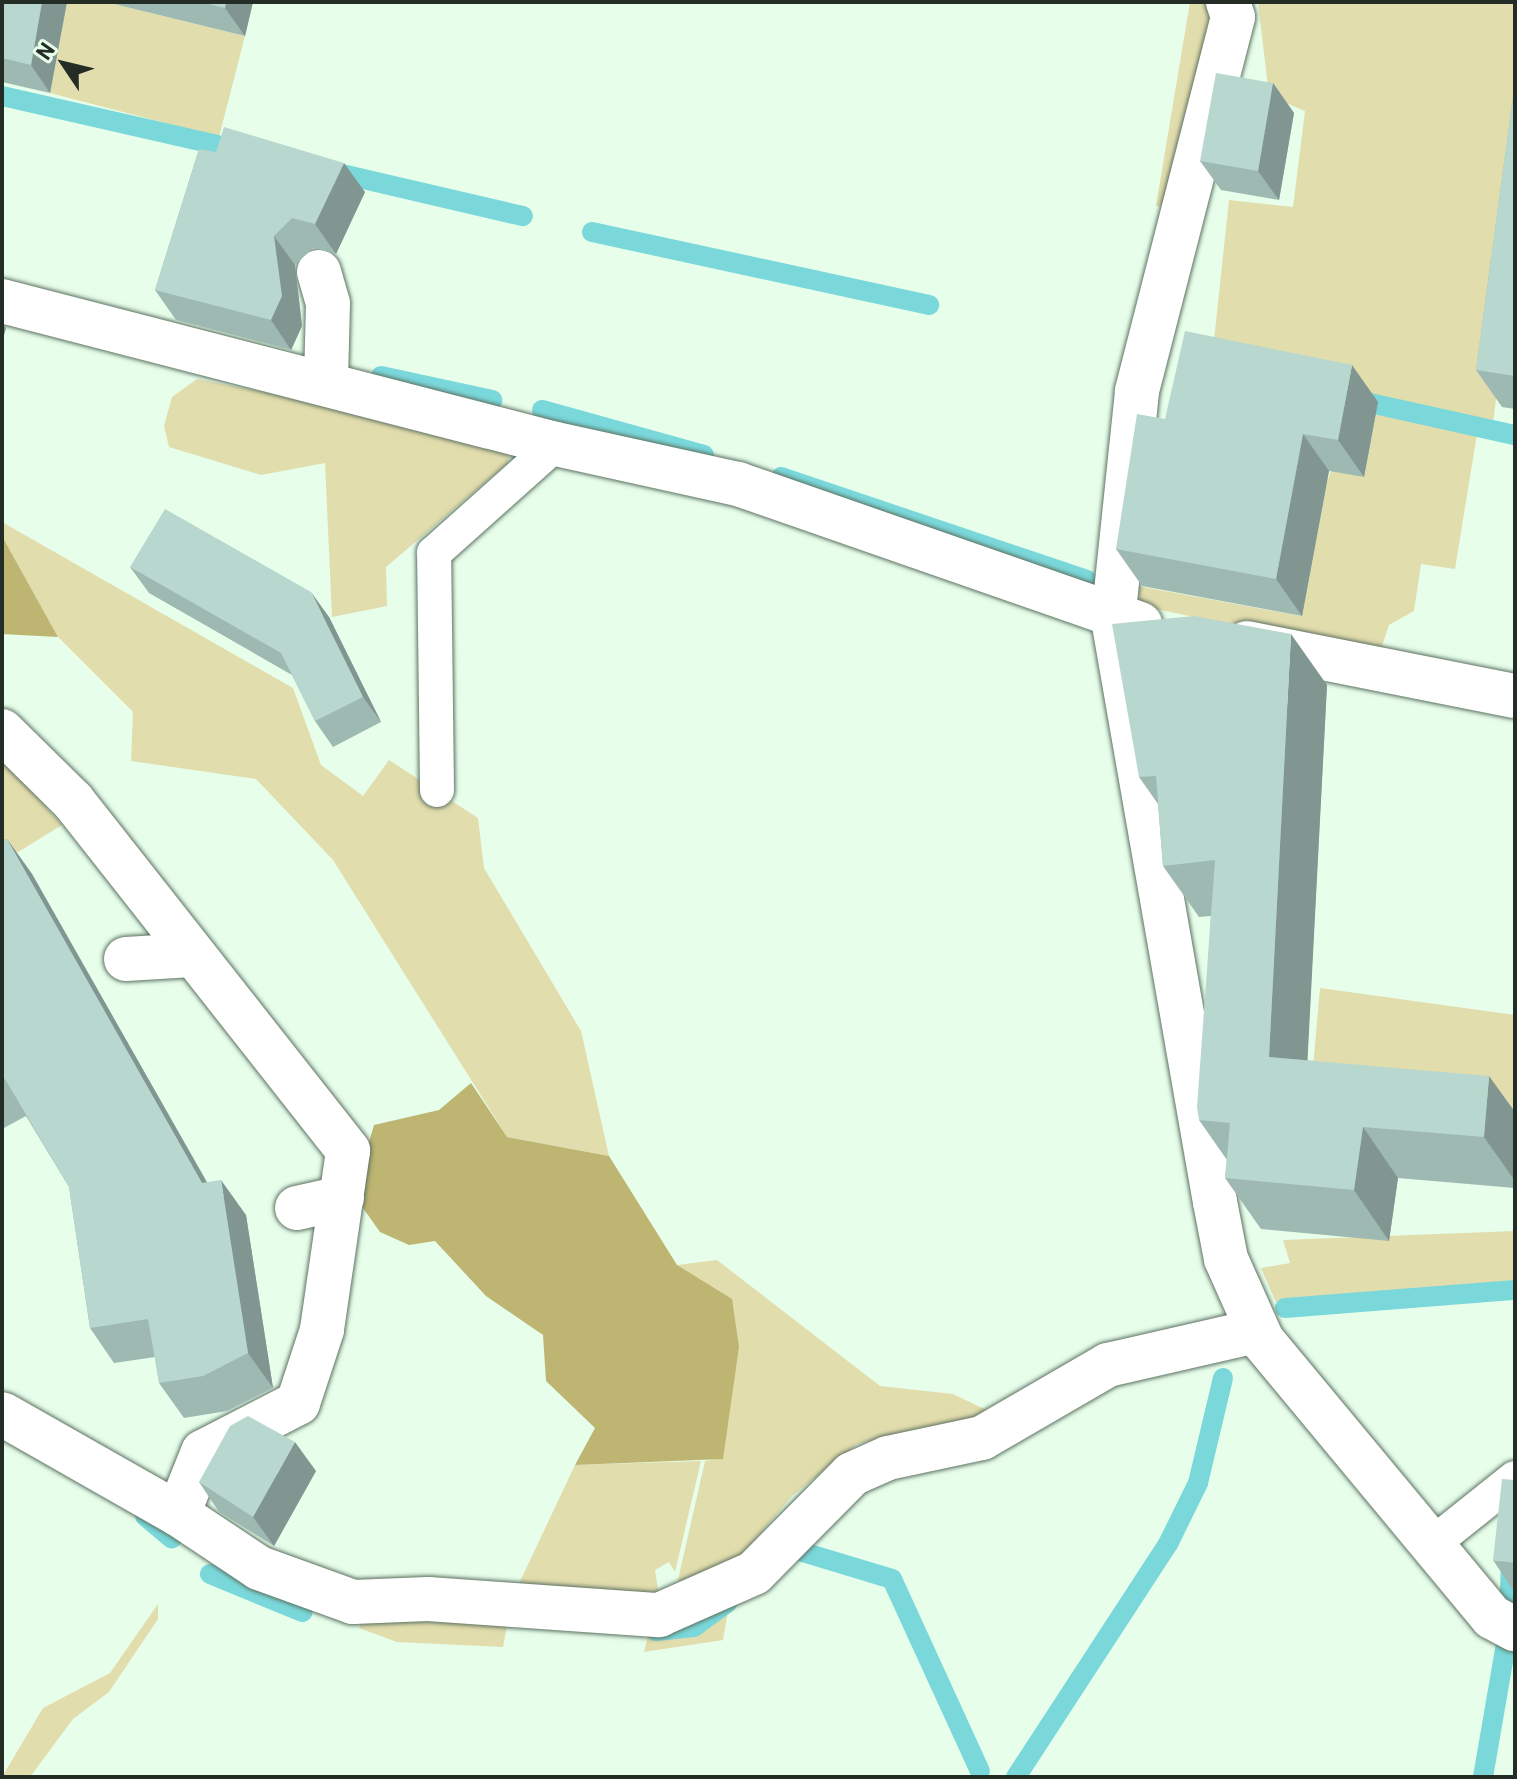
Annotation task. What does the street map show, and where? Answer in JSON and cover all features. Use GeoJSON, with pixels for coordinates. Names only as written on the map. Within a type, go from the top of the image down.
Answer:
{"type":"FeatureCollection","features":[{"type":"Feature","properties":{"kind":"street"},"geometry":{"type":"LineString","coordinates":[[1228,2],[1233,17],[1137,392],[1113,619],[1226,1259],[1256,1331],[1492,1617],[1515,1629]]}},
{"type":"Feature","properties":{"kind":"street"},"geometry":{"type":"LineString","coordinates":[[319,272],[328,304],[326,382]]}},
{"type":"Feature","properties":{"kind":"street"},"geometry":{"type":"LineString","coordinates":[[2,301],[326,382],[556,444],[777,495],[1113,619],[1515,696]]}},
{"type":"Feature","properties":{"kind":"street"},"geometry":{"type":"LineString","coordinates":[[2,731],[73,801],[348,1151],[322,1330],[298,1403],[203,1452],[178,1514]]}},
{"type":"Feature","properties":{"kind":"street"},"geometry":{"type":"LineString","coordinates":[[126,959],[192,955]]}},
{"type":"Feature","properties":{"kind":"street"},"geometry":{"type":"LineString","coordinates":[[297,1208],[342,1198]]}},
{"type":"Feature","properties":{"kind":"street"},"geometry":{"type":"LineString","coordinates":[[2,1414],[178,1514],[259,1568],[353,1602],[428,1599],[659,1615],[754,1573],[852,1474],[888,1458],[982,1438],[1108,1365],[1256,1331]]}},
{"type":"Feature","properties":{"kind":"lane"},"geometry":{"type":"LineString","coordinates":[[437,790],[434,553],[556,444]]}},
{"type":"Feature","properties":{"kind":"lane"},"geometry":{"type":"LineString","coordinates":[[1431,1545],[1515,1478]]}},
{"type":"Feature","properties":{"kind":"shaded area"},"geometry":{"type":"Polygon","coordinates":[[[67,2],[106,2],[245,36],[219,137],[50,93],[67,2]]]}},
{"type":"Feature","properties":{"kind":"shaded area"},"geometry":{"type":"Polygon","coordinates":[[[1190,2],[1210,2],[1218,22],[1167,207],[1156,206],[1190,2]]]}},
{"type":"Feature","properties":{"kind":"shaded area"},"geometry":{"type":"Polygon","coordinates":[[[1258,2],[1515,2],[1515,249],[1492,431],[1211,368],[1229,200],[1293,207],[1305,111],[1269,96],[1258,2]]]}},
{"type":"Feature","properties":{"kind":"shaded area"},"geometry":{"type":"Polygon","coordinates":[[[197,379],[511,440],[508,463],[386,567],[387,606],[332,617],[325,463],[261,475],[169,447],[164,426],[172,397],[197,379]]]}},
{"type":"Feature","properties":{"kind":"shaded area"},"geometry":{"type":"Polygon","coordinates":[[[1376,411],[1477,434],[1455,569],[1421,564],[1414,611],[1389,625],[1379,655],[1141,606],[1138,586],[1301,616],[1331,471],[1364,477],[1376,411]]]}},
{"type":"Feature","properties":{"kind":"shaded area"},"geometry":{"type":"Polygon","coordinates":[[[2,522],[293,688],[321,765],[363,796],[389,760],[478,818],[484,868],[581,1031],[609,1156],[507,1137],[333,860],[256,779],[131,761],[133,712],[58,637],[2,536],[2,522]]]}},
{"type":"Feature","properties":{"kind":"shaded area"},"geometry":{"type":"Polygon","coordinates":[[[2,536],[58,637],[2,634],[2,536]]]}},
{"type":"Feature","properties":{"kind":"shaded area"},"geometry":{"type":"Polygon","coordinates":[[[2,758],[62,825],[2,862],[2,758]]]}},
{"type":"Feature","properties":{"kind":"shaded area"},"geometry":{"type":"Polygon","coordinates":[[[1320,988],[1515,1015],[1515,1121],[1310,1101],[1320,988]]]}},
{"type":"Feature","properties":{"kind":"shaded area"},"geometry":{"type":"Polygon","coordinates":[[[471,1083],[507,1137],[609,1156],[677,1265],[732,1299],[739,1347],[723,1459],[575,1465],[595,1428],[546,1381],[543,1335],[486,1296],[435,1241],[409,1245],[380,1232],[363,1208],[361,1169],[374,1125],[439,1110],[471,1083]]]}},
{"type":"Feature","properties":{"kind":"shaded area"},"geometry":{"type":"Polygon","coordinates":[[[1515,1231],[1515,1280],[1276,1302],[1261,1268],[1290,1263],[1283,1240],[1515,1231]]]}},
{"type":"Feature","properties":{"kind":"shaded area"},"geometry":{"type":"Polygon","coordinates":[[[717,1260],[880,1386],[953,1394],[997,1415],[857,1444],[792,1496],[736,1562],[692,1587],[678,1580],[705,1461],[723,1458],[728,1406],[677,1265],[717,1260]]]}},
{"type":"Feature","properties":{"kind":"shaded area"},"geometry":{"type":"Polygon","coordinates":[[[701,1461],[675,1572],[669,1562],[655,1570],[659,1596],[515,1592],[575,1465],[701,1461]]]}},
{"type":"Feature","properties":{"kind":"shaded area"},"geometry":{"type":"Polygon","coordinates":[[[730,1600],[723,1640],[644,1652],[649,1632],[694,1627],[730,1600]]]}},
{"type":"Feature","properties":{"kind":"shaded area"},"geometry":{"type":"Polygon","coordinates":[[[158,1604],[158,1619],[109,1692],[73,1719],[30,1777],[2,1777],[43,1708],[110,1673],[158,1604]]]}},
{"type":"Feature","properties":{"kind":"shaded area"},"geometry":{"type":"Polygon","coordinates":[[[363,1617],[508,1620],[503,1647],[397,1642],[359,1628],[363,1617]]]}},
{"type":"Feature","properties":{"kind":"building"},"geometry":{"type":"Polygon","coordinates":[[[2,2],[42,2],[31,65],[2,58],[2,2]]]}},
{"type":"Feature","properties":{"kind":"building"},"geometry":{"type":"Polygon","coordinates":[[[200,2],[226,2],[225,8],[200,2]]]}},
{"type":"Feature","properties":{"kind":"building"},"geometry":{"type":"Polygon","coordinates":[[[1216,73],[1273,83],[1258,171],[1200,161],[1216,73]]]}},
{"type":"Feature","properties":{"kind":"building"},"geometry":{"type":"Polygon","coordinates":[[[1515,82],[1515,376],[1476,370],[1515,82]]]}},
{"type":"Feature","properties":{"kind":"building"},"geometry":{"type":"Polygon","coordinates":[[[224,127],[344,163],[315,224],[292,218],[274,236],[282,296],[271,320],[155,290],[199,149],[216,152],[224,127]]]}},
{"type":"Feature","properties":{"kind":"building"},"geometry":{"type":"Polygon","coordinates":[[[1185,331],[1352,365],[1338,440],[1303,434],[1276,579],[1116,549],[1137,414],[1165,419],[1185,331]]]}},
{"type":"Feature","properties":{"kind":"building"},"geometry":{"type":"Polygon","coordinates":[[[165,509],[311,592],[363,697],[315,721],[281,653],[130,567],[165,509]]]}},
{"type":"Feature","properties":{"kind":"building"},"geometry":{"type":"Polygon","coordinates":[[[1194,616],[1291,634],[1269,1057],[1489,1076],[1484,1137],[1363,1127],[1354,1190],[1225,1178],[1230,1123],[1199,1120],[1197,1107],[1215,860],[1163,866],[1156,776],[1139,777],[1112,624],[1194,616]]]}},
{"type":"Feature","properties":{"kind":"building"},"geometry":{"type":"Polygon","coordinates":[[[7,839],[202,1183],[221,1180],[248,1353],[203,1376],[159,1383],[148,1319],[90,1328],[69,1187],[5,1079],[2,1080],[2,841],[7,839]]]}},
{"type":"Feature","properties":{"kind":"building"},"geometry":{"type":"Polygon","coordinates":[[[248,1416],[295,1442],[253,1517],[199,1482],[230,1426],[248,1416]]]}},
{"type":"Feature","properties":{"kind":"building"},"geometry":{"type":"Polygon","coordinates":[[[1502,1479],[1515,1480],[1515,1563],[1493,1560],[1502,1479]]]}},
{"type":"Feature","properties":{"kind":"waterway"},"geometry":{"type":"LineString","coordinates":[[2,96],[244,151]]}},
{"type":"Feature","properties":{"kind":"waterway"},"geometry":{"type":"LineString","coordinates":[[329,171],[523,216]]}},
{"type":"Feature","properties":{"kind":"waterway"},"geometry":{"type":"LineString","coordinates":[[592,232],[929,305]]}},
{"type":"Feature","properties":{"kind":"waterway"},"geometry":{"type":"LineString","coordinates":[[381,376],[492,400]]}},
{"type":"Feature","properties":{"kind":"waterway"},"geometry":{"type":"LineString","coordinates":[[1352,399],[1515,435]]}},
{"type":"Feature","properties":{"kind":"waterway"},"geometry":{"type":"LineString","coordinates":[[542,410],[704,455]]}},
{"type":"Feature","properties":{"kind":"waterway"},"geometry":{"type":"LineString","coordinates":[[781,477],[1087,580]]}},
{"type":"Feature","properties":{"kind":"waterway"},"geometry":{"type":"LineString","coordinates":[[1285,1308],[1515,1290]]}},
{"type":"Feature","properties":{"kind":"waterway"},"geometry":{"type":"LineString","coordinates":[[1016,1777],[1168,1544],[1198,1483],[1223,1378]]}},
{"type":"Feature","properties":{"kind":"waterway"},"geometry":{"type":"LineString","coordinates":[[145,1516],[172,1539]]}},
{"type":"Feature","properties":{"kind":"waterway"},"geometry":{"type":"LineString","coordinates":[[796,1550],[892,1579],[980,1771]]}},
{"type":"Feature","properties":{"kind":"waterway"},"geometry":{"type":"LineString","coordinates":[[1483,1777],[1509,1626],[1511,1559]]}},
{"type":"Feature","properties":{"kind":"waterway"},"geometry":{"type":"LineString","coordinates":[[210,1574],[302,1612]]}},
{"type":"Feature","properties":{"kind":"waterway"},"geometry":{"type":"LineString","coordinates":[[656,1631],[694,1627],[728,1602]]}}]}
